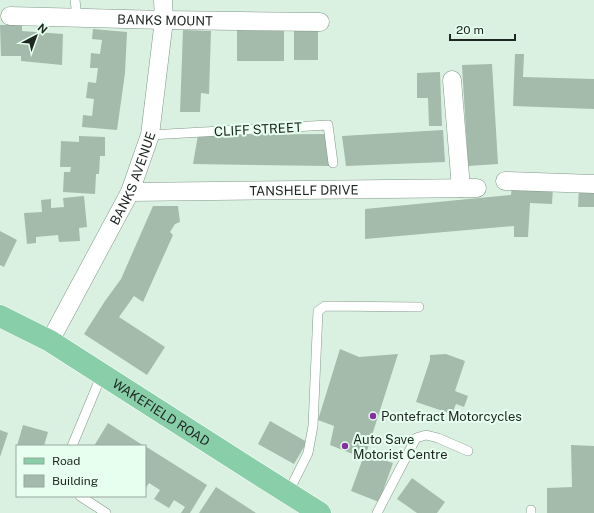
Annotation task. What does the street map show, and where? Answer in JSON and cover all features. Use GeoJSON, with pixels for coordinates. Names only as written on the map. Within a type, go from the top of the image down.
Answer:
{"type":"FeatureCollection","features":[{"type":"Feature","properties":{"kind":"main road","name":"WAKEFIELD ROAD"},"geometry":{"type":"LineString","coordinates":[[0,316],[50,340],[320,513]]}},
{"type":"Feature","properties":{"kind":"street","name":"BANKS AVENUE"},"geometry":{"type":"LineString","coordinates":[[50,340],[130,192],[150,135],[164,20],[163,0]]}},
{"type":"Feature","properties":{"kind":"street","name":"BANKS MOUNT"},"geometry":{"type":"LineString","coordinates":[[10,16],[76,9],[164,20],[320,22]]}},
{"type":"Feature","properties":{"kind":"street","name":"TANSHELF DRIVE"},"geometry":{"type":"LineString","coordinates":[[130,192],[469,188],[452,80]]}},
{"type":"Feature","properties":{"kind":"street"},"geometry":{"type":"LineString","coordinates":[[505,181],[594,184]]}},
{"type":"Feature","properties":{"kind":"lane","name":"CLIFF STREET"},"geometry":{"type":"LineString","coordinates":[[150,135],[328,125],[333,164]]}},
{"type":"Feature","properties":{"kind":"lane"},"geometry":{"type":"LineString","coordinates":[[288,492],[308,453],[312,433],[318,311],[325,306],[418,307]]}},
{"type":"Feature","properties":{"kind":"lane"},"geometry":{"type":"LineString","coordinates":[[72,445],[102,374]]}},
{"type":"Feature","properties":{"kind":"lane"},"geometry":{"type":"LineString","coordinates":[[377,513],[416,438],[426,435],[438,438],[468,451]]}},
{"type":"Feature","properties":{"kind":"lane"},"geometry":{"type":"LineString","coordinates":[[82,497],[106,513]]}},
{"type":"Feature","properties":{"kind":"building"},"geometry":{"type":"Polygon","coordinates":[[[0,25],[22,25],[22,31],[63,34],[62,65],[21,61],[21,56],[1,56],[0,25]]]}},
{"type":"Feature","properties":{"kind":"building"},"geometry":{"type":"Polygon","coordinates":[[[93,29],[127,32],[125,73],[117,130],[82,127],[83,115],[92,116],[94,99],[86,98],[88,82],[96,83],[98,68],[90,68],[91,53],[100,54],[102,40],[92,39],[93,29]]]}},
{"type":"Feature","properties":{"kind":"building"},"geometry":{"type":"Polygon","coordinates":[[[183,30],[211,31],[209,94],[201,93],[200,112],[180,112],[183,30]]]}},
{"type":"Feature","properties":{"kind":"building"},"geometry":{"type":"Polygon","coordinates":[[[237,30],[284,31],[284,61],[237,61],[237,30]]]}},
{"type":"Feature","properties":{"kind":"building"},"geometry":{"type":"Polygon","coordinates":[[[294,30],[318,30],[318,60],[294,60],[294,30]]]}},
{"type":"Feature","properties":{"kind":"building"},"geometry":{"type":"Polygon","coordinates":[[[515,54],[524,54],[523,77],[594,79],[594,109],[513,106],[515,54]]]}},
{"type":"Feature","properties":{"kind":"building"},"geometry":{"type":"Polygon","coordinates":[[[492,64],[498,164],[468,166],[462,65],[492,64]]]}},
{"type":"Feature","properties":{"kind":"building"},"geometry":{"type":"Polygon","coordinates":[[[440,72],[442,126],[429,126],[428,98],[417,98],[417,73],[440,72]]]}},
{"type":"Feature","properties":{"kind":"building"},"geometry":{"type":"Polygon","coordinates":[[[443,130],[445,162],[346,166],[342,136],[443,130]]]}},
{"type":"Feature","properties":{"kind":"building"},"geometry":{"type":"Polygon","coordinates":[[[328,134],[330,166],[193,164],[198,135],[328,134]]]}},
{"type":"Feature","properties":{"kind":"building"},"geometry":{"type":"Polygon","coordinates":[[[79,136],[105,137],[105,156],[100,156],[99,174],[96,174],[95,194],[63,192],[64,172],[70,172],[71,167],[60,167],[61,141],[79,142],[79,136]]]}},
{"type":"Feature","properties":{"kind":"building"},"geometry":{"type":"Polygon","coordinates":[[[512,186],[553,187],[552,204],[530,203],[528,237],[514,237],[514,226],[365,239],[365,209],[511,195],[512,186]]]}},
{"type":"Feature","properties":{"kind":"building"},"geometry":{"type":"Polygon","coordinates":[[[579,187],[594,187],[594,207],[578,207],[579,187]]]}},
{"type":"Feature","properties":{"kind":"building"},"geometry":{"type":"Polygon","coordinates":[[[84,196],[87,227],[79,228],[80,241],[59,242],[58,235],[36,237],[36,243],[27,244],[24,213],[42,212],[41,200],[51,199],[51,208],[64,207],[63,198],[84,196]]]}},
{"type":"Feature","properties":{"kind":"building"},"geometry":{"type":"Polygon","coordinates":[[[153,206],[178,206],[180,222],[175,224],[170,232],[173,235],[143,302],[134,296],[119,317],[165,347],[147,375],[84,334],[121,279],[153,206]]]}},
{"type":"Feature","properties":{"kind":"building"},"geometry":{"type":"Polygon","coordinates":[[[0,231],[17,240],[4,267],[0,265],[0,231]]]}},
{"type":"Feature","properties":{"kind":"building"},"geometry":{"type":"Polygon","coordinates":[[[340,349],[359,357],[398,354],[366,454],[393,463],[379,502],[351,491],[363,458],[330,445],[334,426],[318,420],[340,349]]]}},
{"type":"Feature","properties":{"kind":"building"},"geometry":{"type":"Polygon","coordinates":[[[446,354],[465,361],[455,391],[468,396],[464,407],[456,404],[452,414],[416,402],[430,360],[430,355],[446,354]]]}},
{"type":"Feature","properties":{"kind":"building"},"geometry":{"type":"Polygon","coordinates":[[[270,421],[307,442],[294,464],[258,444],[270,421]]]}},
{"type":"Feature","properties":{"kind":"building"},"geometry":{"type":"Polygon","coordinates":[[[108,423],[142,445],[95,445],[108,423]]]}},
{"type":"Feature","properties":{"kind":"building"},"geometry":{"type":"Polygon","coordinates":[[[23,425],[48,432],[44,445],[17,445],[23,425]]]}},
{"type":"Feature","properties":{"kind":"building"},"geometry":{"type":"Polygon","coordinates":[[[0,430],[8,433],[0,457],[0,430]]]}},
{"type":"Feature","properties":{"kind":"building"},"geometry":{"type":"Polygon","coordinates":[[[571,445],[594,446],[594,513],[547,513],[547,488],[572,487],[571,445]]]}},
{"type":"Feature","properties":{"kind":"building"},"geometry":{"type":"Polygon","coordinates":[[[146,447],[207,485],[190,513],[181,513],[185,507],[174,500],[169,508],[154,499],[160,490],[149,483],[146,488],[146,447]]]}},
{"type":"Feature","properties":{"kind":"building"},"geometry":{"type":"Polygon","coordinates":[[[412,478],[445,502],[437,513],[417,513],[397,499],[412,478]]]}},
{"type":"Feature","properties":{"kind":"building"},"geometry":{"type":"Polygon","coordinates":[[[216,487],[256,513],[199,513],[216,487]]]}},
{"type":"Feature","properties":{"kind":"place","name":"Pontefract Motorcycles"},"geometry":{"type":"Point","coordinates":[373,416]}},
{"type":"Feature","properties":{"kind":"place","name":"Auto Save Motorist Centre"},"geometry":{"type":"Point","coordinates":[345,446]}}]}
